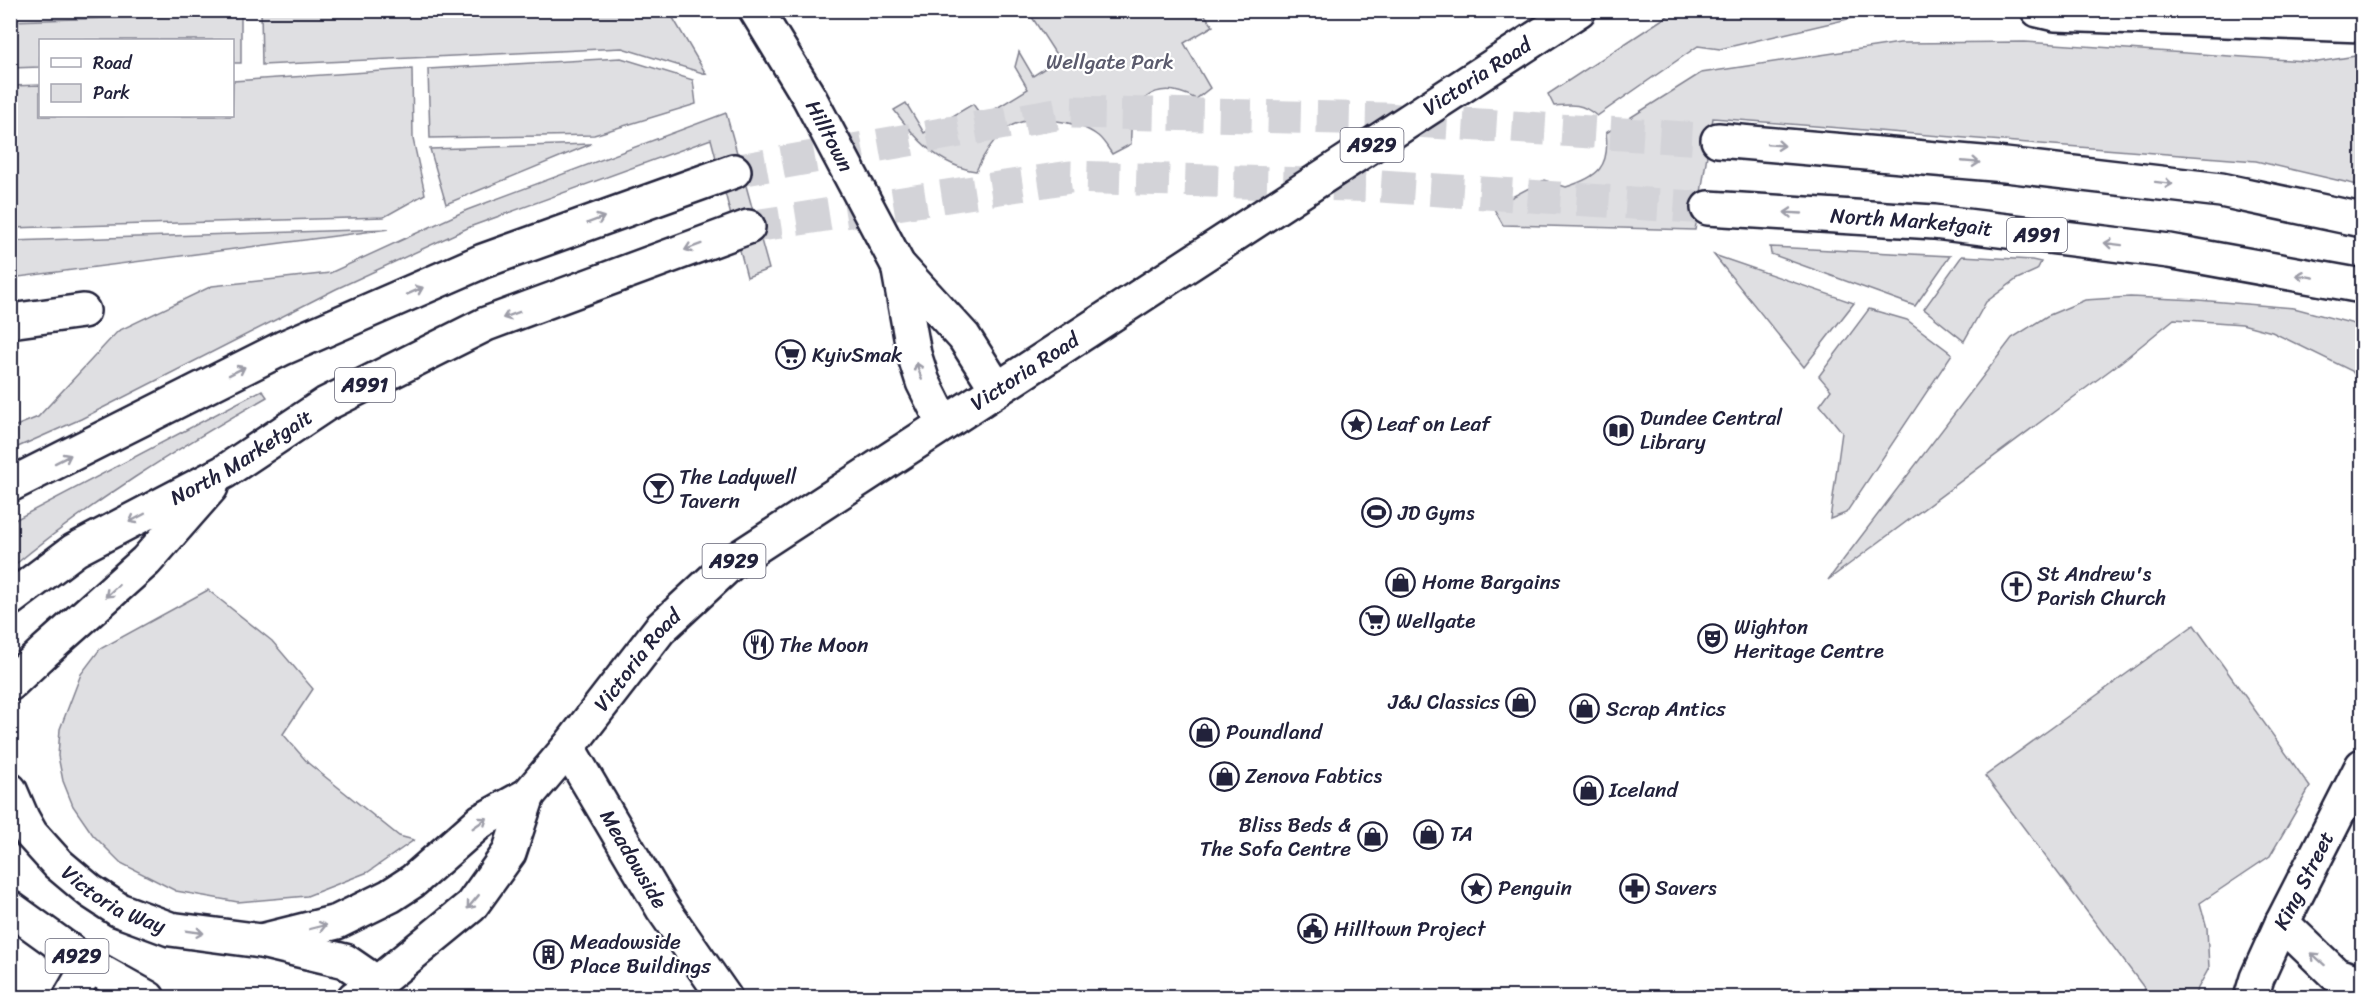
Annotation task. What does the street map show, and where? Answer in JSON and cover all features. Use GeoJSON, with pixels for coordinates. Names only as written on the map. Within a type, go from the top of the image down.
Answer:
{"type":"FeatureCollection","features":[{"type":"Feature","properties":{"kind":"main road","name":"Hilltown"},"geometry":{"type":"LineString","coordinates":[[756,10],[809,97],[898,265],[964,337],[997,389]]}},
{"type":"Feature","properties":{"kind":"main road","name":"Victoria Road"},"geometry":{"type":"LineString","coordinates":[[261,941],[337,922],[390,896],[413,881],[482,821],[528,795],[568,748],[660,629],[731,562],[1579,10]]}},
{"type":"Feature","properties":{"kind":"main road"},"geometry":{"type":"LineString","coordinates":[[2038,10],[2055,14],[2362,25]]}},
{"type":"Feature","properties":{"kind":"main road"},"geometry":{"type":"LineString","coordinates":[[1718,140],[2005,165],[2221,190],[2362,220]]}},
{"type":"Feature","properties":{"kind":"main road"},"geometry":{"type":"LineString","coordinates":[[10,485],[283,348],[472,265],[734,171]]}},
{"type":"Feature","properties":{"kind":"main road","name":"North Marketgait"},"geometry":{"type":"LineString","coordinates":[[1708,208],[1934,222],[2169,251],[2362,286]]}},
{"type":"Feature","properties":{"kind":"main road","name":"North Marketgait"},"geometry":{"type":"LineString","coordinates":[[10,599],[75,550],[224,472],[326,404],[486,324],[748,227]]}},
{"type":"Feature","properties":{"kind":"main road","name":"Hilltown"},"geometry":{"type":"LineString","coordinates":[[898,265],[914,354],[923,382],[944,424]]}},
{"type":"Feature","properties":{"kind":"main road"},"geometry":{"type":"LineString","coordinates":[[10,321],[83,311]]}},
{"type":"Feature","properties":{"kind":"main road"},"geometry":{"type":"LineString","coordinates":[[10,684],[146,561],[224,472]]}},
{"type":"Feature","properties":{"kind":"main road","name":"Meadowside"},"geometry":{"type":"LineString","coordinates":[[568,748],[663,909],[725,998]]}},
{"type":"Feature","properties":{"kind":"main road","name":"King Street"},"geometry":{"type":"LineString","coordinates":[[2251,998],[2257,978],[2282,923],[2362,766]]}},
{"type":"Feature","properties":{"kind":"main road","name":"Victoria Way"},"geometry":{"type":"LineString","coordinates":[[10,790],[31,834],[44,849],[90,891],[119,910],[170,929],[261,941],[345,961],[372,993]]}},
{"type":"Feature","properties":{"kind":"main road","name":"Victoria Road"},"geometry":{"type":"LineString","coordinates":[[372,993],[471,906],[509,853],[528,795]]}},
{"type":"Feature","properties":{"kind":"main road","name":"A929"},"geometry":{"type":"LineString","coordinates":[[10,909],[89,965],[148,998]]}},
{"type":"Feature","properties":{"kind":"main road"},"geometry":{"type":"LineString","coordinates":[[2282,923],[2336,975],[2362,982]]}},
{"type":"Feature","properties":{"kind":"main road"},"geometry":{"type":"LineString","coordinates":[[70,998],[89,965]]}},
{"type":"Feature","properties":{"kind":"green space"},"geometry":{"type":"Polygon","coordinates":[[[261,11],[669,11],[706,74],[622,48],[262,65],[261,11]]]}},
{"type":"Feature","properties":{"kind":"green space","name":"Wellgate Park"},"geometry":{"type":"Polygon","coordinates":[[[1028,11],[1202,11],[1213,26],[1184,43],[1210,88],[1196,99],[1168,91],[1157,92],[1147,97],[1139,105],[1134,115],[1131,144],[1112,154],[1100,138],[1089,130],[1065,122],[1038,120],[1014,124],[1005,130],[988,149],[976,171],[939,157],[910,131],[894,110],[906,103],[924,133],[973,104],[982,117],[1028,89],[1015,67],[1019,52],[1033,76],[1059,59],[1028,11]]]}},
{"type":"Feature","properties":{"kind":"green space"},"geometry":{"type":"Polygon","coordinates":[[[1675,11],[1882,11],[1720,49],[1698,46],[1597,116],[1577,105],[1554,106],[1548,94],[1675,11]]]}},
{"type":"Feature","properties":{"kind":"green space"},"geometry":{"type":"Polygon","coordinates":[[[241,14],[241,63],[234,63],[234,39],[39,39],[39,67],[11,68],[11,21],[241,14]]]}},
{"type":"Feature","properties":{"kind":"green space"},"geometry":{"type":"Polygon","coordinates":[[[2025,42],[2318,62],[2362,55],[2362,186],[2256,161],[1713,118],[1695,230],[1503,225],[1493,207],[1544,180],[1566,187],[1594,174],[1604,162],[1607,145],[1606,133],[1701,73],[1900,43],[2025,42]]]}},
{"type":"Feature","properties":{"kind":"green space"},"geometry":{"type":"Polygon","coordinates":[[[621,58],[693,80],[696,104],[594,135],[430,138],[428,69],[621,58]]]}},
{"type":"Feature","properties":{"kind":"green space"},"geometry":{"type":"Polygon","coordinates":[[[412,69],[413,139],[425,194],[384,217],[11,228],[11,86],[39,85],[39,117],[234,117],[234,81],[412,69]]]}},
{"type":"Feature","properties":{"kind":"green space"},"geometry":{"type":"Polygon","coordinates":[[[726,113],[769,269],[747,277],[711,139],[472,226],[336,289],[81,419],[11,450],[11,428],[38,417],[118,331],[212,286],[330,273],[467,210],[726,113]]]}},
{"type":"Feature","properties":{"kind":"green space"},"geometry":{"type":"Polygon","coordinates":[[[591,144],[446,204],[430,149],[591,144]]]}},
{"type":"Feature","properties":{"kind":"green space"},"geometry":{"type":"Polygon","coordinates":[[[389,229],[11,278],[11,241],[389,229]]]}},
{"type":"Feature","properties":{"kind":"green space"},"geometry":{"type":"Polygon","coordinates":[[[1770,247],[1950,256],[1915,306],[1771,254],[1770,247]]]}},
{"type":"Feature","properties":{"kind":"green space"},"geometry":{"type":"Polygon","coordinates":[[[1714,255],[1854,303],[1804,367],[1714,255]]]}},
{"type":"Feature","properties":{"kind":"green space"},"geometry":{"type":"Polygon","coordinates":[[[1962,256],[2041,262],[2037,270],[2017,279],[1986,302],[1964,341],[1924,309],[1962,256]]]}},
{"type":"Feature","properties":{"kind":"green space"},"geometry":{"type":"Polygon","coordinates":[[[2130,297],[2294,308],[2362,326],[2362,386],[2352,371],[2272,332],[2242,324],[2174,319],[2121,362],[1828,580],[2012,338],[2047,316],[2085,300],[2130,297]]]}},
{"type":"Feature","properties":{"kind":"green space"},"geometry":{"type":"Polygon","coordinates":[[[1869,309],[1907,320],[1952,354],[1846,513],[1830,519],[1842,432],[1820,405],[1831,390],[1819,376],[1869,309]]]}},
{"type":"Feature","properties":{"kind":"green space"},"geometry":{"type":"Polygon","coordinates":[[[262,390],[267,397],[135,477],[71,521],[11,568],[11,522],[262,390]]]}},
{"type":"Feature","properties":{"kind":"green space"},"geometry":{"type":"Polygon","coordinates":[[[208,590],[272,641],[313,689],[283,734],[308,763],[399,836],[414,840],[368,872],[307,896],[238,902],[176,891],[121,863],[93,835],[73,806],[63,781],[58,756],[60,729],[81,674],[100,649],[208,590]]]}},
{"type":"Feature","properties":{"kind":"green space"},"geometry":{"type":"Polygon","coordinates":[[[2194,625],[2310,787],[2270,856],[2200,903],[2207,928],[2209,968],[2193,997],[2151,997],[1985,776],[2194,625]]]}},
{"type":"Feature","properties":{"kind":"tunnel"},"geometry":{"type":"LineString","coordinates":[[734,171],[1067,112],[1384,119],[1718,140]]}},
{"type":"Feature","properties":{"kind":"tunnel"},"geometry":{"type":"LineString","coordinates":[[748,227],[1070,177],[1380,186],[1708,208]]}},
{"type":"Feature","properties":{"kind":"place","name":"KyivSmak"},"geometry":{"type":"Point","coordinates":[791,355]}},
{"type":"Feature","properties":{"kind":"place","name":"Leaf on Leaf"},"geometry":{"type":"Point","coordinates":[1356,424]}},
{"type":"Feature","properties":{"kind":"place","name":"Dundee Central Library"},"geometry":{"type":"Point","coordinates":[1619,430]}},
{"type":"Feature","properties":{"kind":"place","name":"The Ladywell Tavern"},"geometry":{"type":"Point","coordinates":[658,489]}},
{"type":"Feature","properties":{"kind":"place","name":"JD Gyms"},"geometry":{"type":"Point","coordinates":[1377,513]}},
{"type":"Feature","properties":{"kind":"place","name":"Home Bargains"},"geometry":{"type":"Point","coordinates":[1401,582]}},
{"type":"Feature","properties":{"kind":"place","name":"St Andrew's Parish Church"},"geometry":{"type":"Point","coordinates":[2016,586]}},
{"type":"Feature","properties":{"kind":"place","name":"Wellgate"},"geometry":{"type":"Point","coordinates":[1375,621]}},
{"type":"Feature","properties":{"kind":"place","name":"Wighton Heritage Centre"},"geometry":{"type":"Point","coordinates":[1713,639]}},
{"type":"Feature","properties":{"kind":"place","name":"The Moon"},"geometry":{"type":"Point","coordinates":[758,645]}},
{"type":"Feature","properties":{"kind":"place","name":"J&J Classics"},"geometry":{"type":"Point","coordinates":[1521,702]}},
{"type":"Feature","properties":{"kind":"place","name":"Scrap Antics"},"geometry":{"type":"Point","coordinates":[1585,709]}},
{"type":"Feature","properties":{"kind":"place","name":"Poundland"},"geometry":{"type":"Point","coordinates":[1205,732]}},
{"type":"Feature","properties":{"kind":"place","name":"Zenova Fabtics"},"geometry":{"type":"Point","coordinates":[1224,776]}},
{"type":"Feature","properties":{"kind":"place","name":"Iceland"},"geometry":{"type":"Point","coordinates":[1588,790]}},
{"type":"Feature","properties":{"kind":"place","name":"TA"},"geometry":{"type":"Point","coordinates":[1429,834]}},
{"type":"Feature","properties":{"kind":"place","name":"Bliss Beds & The Sofa Centre"},"geometry":{"type":"Point","coordinates":[1372,837]}},
{"type":"Feature","properties":{"kind":"place","name":"Penguin"},"geometry":{"type":"Point","coordinates":[1477,888]}},
{"type":"Feature","properties":{"kind":"place","name":"Savers"},"geometry":{"type":"Point","coordinates":[1634,888]}},
{"type":"Feature","properties":{"kind":"place","name":"Hilltown Project"},"geometry":{"type":"Point","coordinates":[1313,929]}},
{"type":"Feature","properties":{"kind":"place","name":"Meadowside Place Buildings"},"geometry":{"type":"Point","coordinates":[549,954]}}]}
